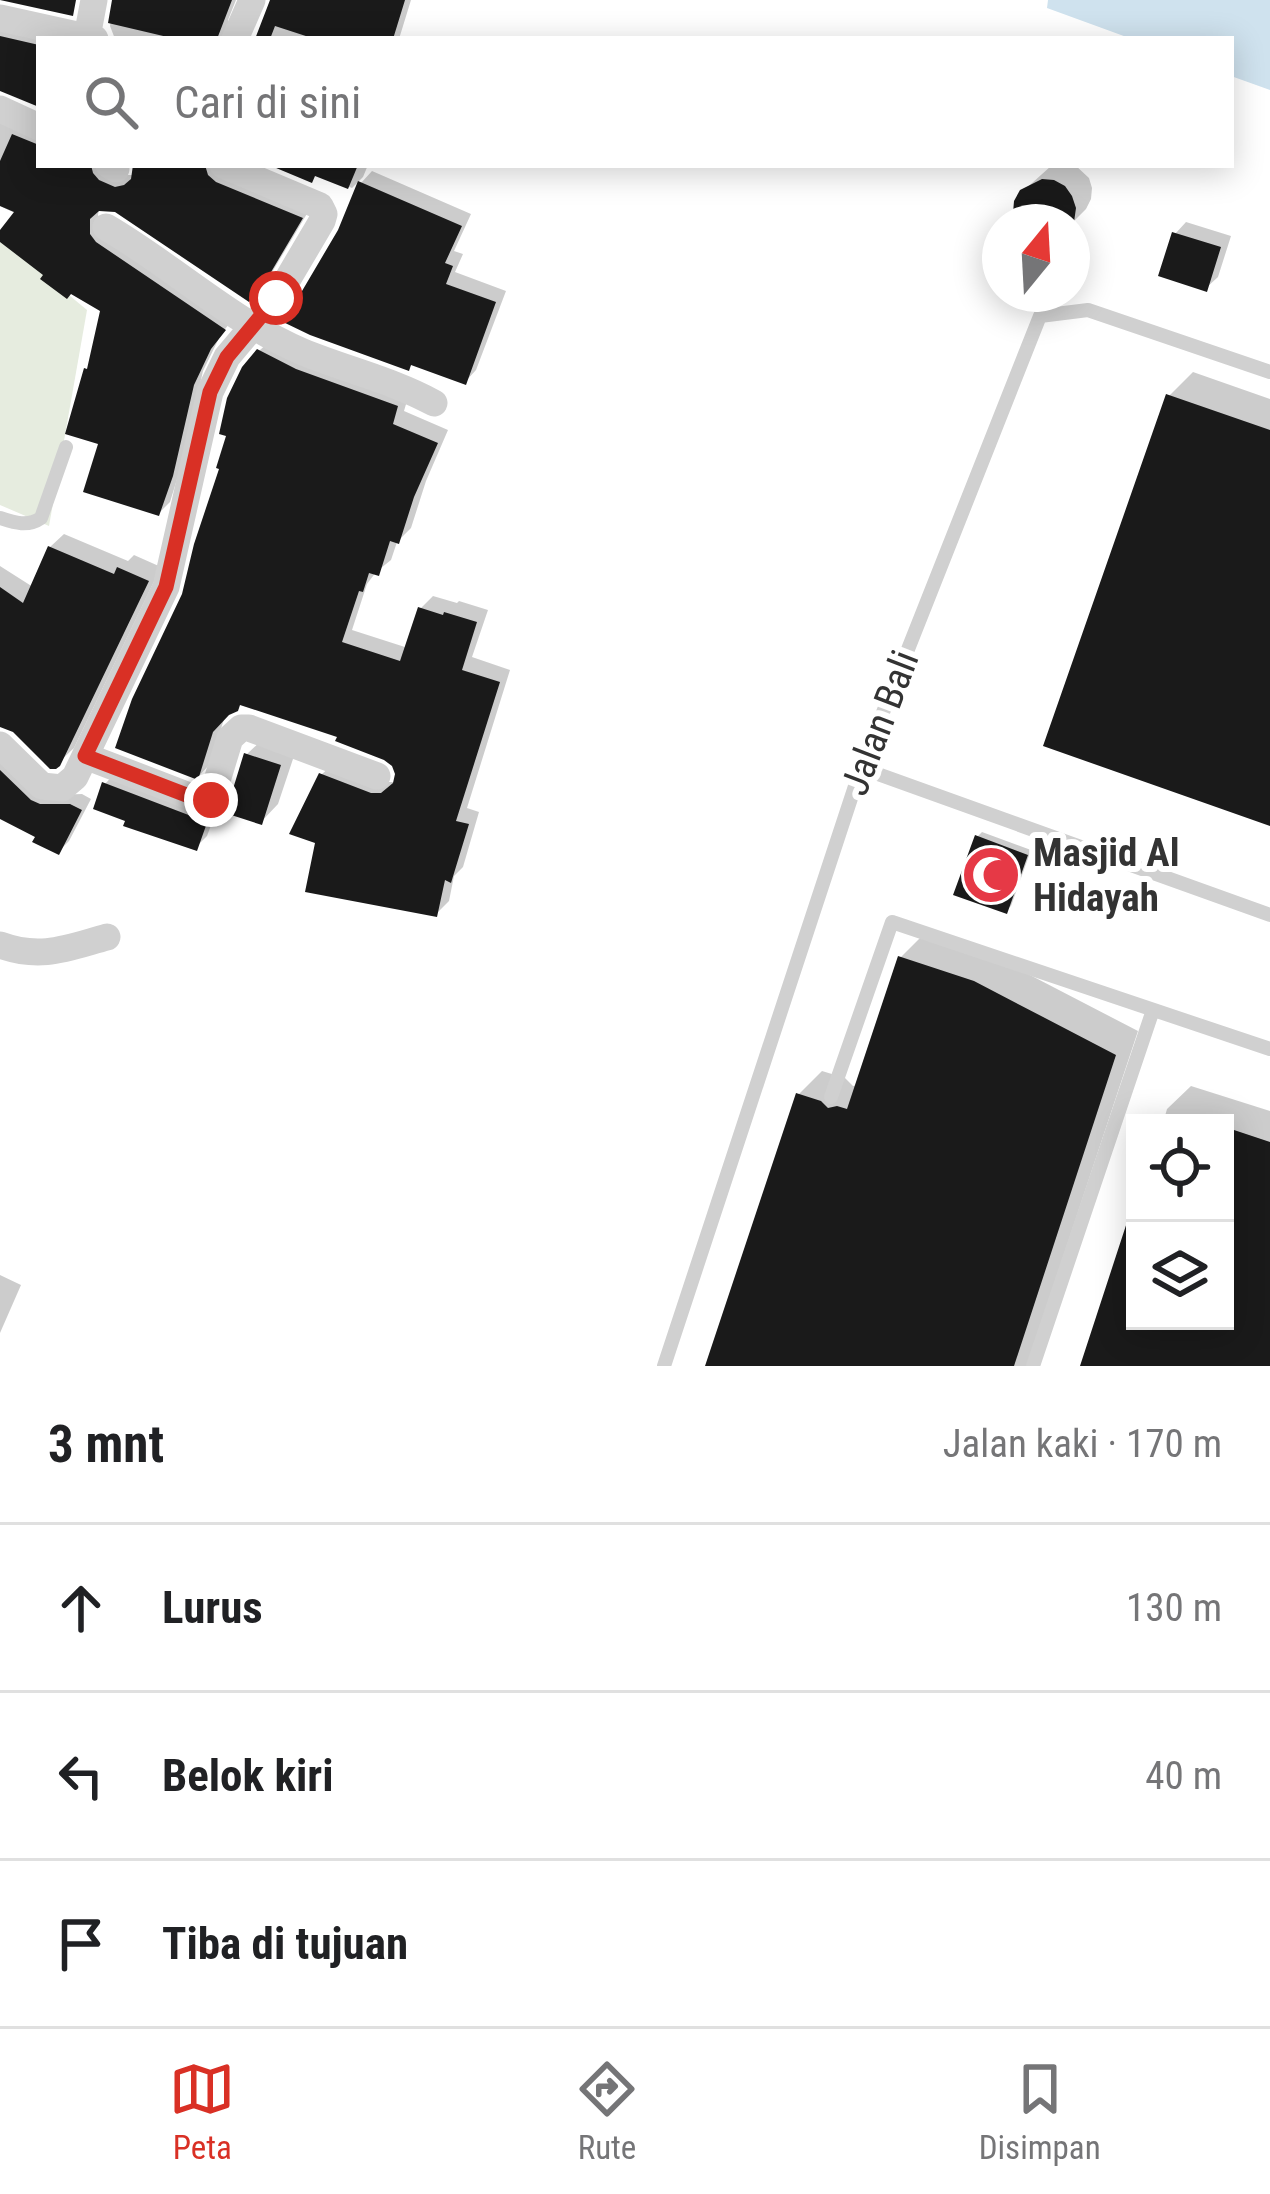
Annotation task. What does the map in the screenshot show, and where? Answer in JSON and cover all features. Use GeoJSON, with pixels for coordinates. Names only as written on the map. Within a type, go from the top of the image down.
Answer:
{"type":"FeatureCollection","features":[{"type":"Feature","properties":{"kind":"street"},"geometry":{"type":"LineString","coordinates":[[91,36],[94,0]]}},
{"type":"Feature","properties":{"kind":"street"},"geometry":{"type":"LineString","coordinates":[[236,36],[252,0]]}},
{"type":"Feature","properties":{"kind":"street"},"geometry":{"type":"LineString","coordinates":[[0,18],[82,36]]}},
{"type":"Feature","properties":{"kind":"street"},"geometry":{"type":"LineString","coordinates":[[0,109],[36,126]]}},
{"type":"Feature","properties":{"kind":"street"},"geometry":{"type":"LineString","coordinates":[[0,745],[42,786],[62,788],[72,780],[166,587],[210,392],[227,357],[276,298],[324,214],[320,206],[230,168]]}},
{"type":"Feature","properties":{"kind":"street"},"geometry":{"type":"LineString","coordinates":[[106,227],[303,352],[434,403]]}},
{"type":"Feature","properties":{"kind":"street"},"geometry":{"type":"LineString","coordinates":[[85,756],[205,802],[212,797],[230,738],[241,728],[249,728],[377,776]]}},
{"type":"Feature","properties":{"kind":"street"},"geometry":{"type":"LineString","coordinates":[[0,945],[49,953],[107,937]]}},
{"type":"Feature","properties":{"kind":"lane","name":"Jalan Bali"},"geometry":{"type":"LineString","coordinates":[[664,1366],[861,768],[1040,316],[1088,310],[1270,372]]}},
{"type":"Feature","properties":{"kind":"lane"},"geometry":{"type":"LineString","coordinates":[[0,518],[18,524],[33,524],[41,518],[66,447]]}},
{"type":"Feature","properties":{"kind":"lane"},"geometry":{"type":"LineString","coordinates":[[861,768],[1270,915]]}},
{"type":"Feature","properties":{"kind":"lane"},"geometry":{"type":"LineString","coordinates":[[831,1097],[892,922],[1270,1049]]}},
{"type":"Feature","properties":{"kind":"lane"},"geometry":{"type":"LineString","coordinates":[[1034,1366],[1153,1010]]}},
{"type":"Feature","properties":{"kind":"shaded area"},"geometry":{"type":"Polygon","coordinates":[[[0,238],[87,310],[49,526],[0,505],[0,238]]]}},
{"type":"Feature","properties":{"kind":"water"},"geometry":{"type":"Polygon","coordinates":[[[1048,0],[1270,0],[1270,90],[1234,77],[1234,36],[1124,36],[1047,8],[1048,0]]]}},
{"type":"Feature","properties":{"kind":"building"},"geometry":{"type":"Polygon","coordinates":[[[0,0],[76,0],[73,16],[0,0]]]}},
{"type":"Feature","properties":{"kind":"building"},"geometry":{"type":"Polygon","coordinates":[[[112,0],[232,0],[218,36],[163,36],[108,23],[112,0]]]}},
{"type":"Feature","properties":{"kind":"building"},"geometry":{"type":"Polygon","coordinates":[[[270,0],[405,0],[394,36],[306,36],[275,26],[271,36],[256,36],[270,0]]]}},
{"type":"Feature","properties":{"kind":"building"},"geometry":{"type":"Polygon","coordinates":[[[0,36],[36,44],[36,106],[0,91],[0,36]]]}},
{"type":"Feature","properties":{"kind":"building"},"geometry":{"type":"Polygon","coordinates":[[[12,134],[36,144],[36,168],[92,168],[99,180],[115,187],[131,179],[133,168],[206,168],[216,182],[303,218],[249,302],[115,212],[99,211],[90,219],[90,234],[96,242],[226,330],[194,385],[159,516],[83,492],[98,444],[65,434],[100,311],[71,294],[67,299],[0,242],[0,230],[14,212],[0,206],[0,161],[12,134]]]}},
{"type":"Feature","properties":{"kind":"building"},"geometry":{"type":"Polygon","coordinates":[[[276,168],[357,168],[348,189],[315,176],[312,183],[276,168]]]}},
{"type":"Feature","properties":{"kind":"building"},"geometry":{"type":"Polygon","coordinates":[[[1042,179],[1054,180],[1065,186],[1075,204],[1014,204],[1020,190],[1042,179]]]}},
{"type":"Feature","properties":{"kind":"building"},"geometry":{"type":"Polygon","coordinates":[[[358,181],[462,226],[445,263],[453,266],[446,284],[496,302],[466,385],[411,365],[409,371],[281,321],[338,230],[358,181]]]}},
{"type":"Feature","properties":{"kind":"building"},"geometry":{"type":"Polygon","coordinates":[[[1172,232],[1221,247],[1207,292],[1158,276],[1172,232]]]}},
{"type":"Feature","properties":{"kind":"building"},"geometry":{"type":"Polygon","coordinates":[[[257,349],[296,369],[398,406],[393,424],[438,443],[399,544],[390,541],[379,576],[369,573],[342,642],[400,661],[418,607],[444,612],[477,622],[462,670],[500,682],[456,821],[469,824],[451,883],[445,880],[437,917],[305,892],[315,843],[289,834],[319,773],[381,793],[393,783],[395,774],[384,760],[335,741],[337,737],[240,705],[213,732],[198,780],[115,748],[132,699],[182,594],[219,469],[226,436],[219,434],[227,398],[257,349]]]}},
{"type":"Feature","properties":{"kind":"building"},"geometry":{"type":"Polygon","coordinates":[[[1166,394],[1270,430],[1270,826],[1043,746],[1166,394]]]}},
{"type":"Feature","properties":{"kind":"building"},"geometry":{"type":"Polygon","coordinates":[[[48,546],[114,574],[117,567],[149,581],[56,769],[50,769],[13,732],[0,727],[0,587],[23,603],[48,546]]]}},
{"type":"Feature","properties":{"kind":"building"},"geometry":{"type":"Polygon","coordinates":[[[244,753],[281,765],[262,825],[222,812],[244,753]]]}},
{"type":"Feature","properties":{"kind":"building"},"geometry":{"type":"Polygon","coordinates":[[[0,770],[31,800],[82,810],[59,855],[0,819],[0,770]]]}},
{"type":"Feature","properties":{"kind":"building"},"geometry":{"type":"Polygon","coordinates":[[[102,782],[208,820],[197,851],[123,826],[125,821],[93,809],[102,782]]]}},
{"type":"Feature","properties":{"kind":"building","name":"Masjid Al Hidayah"},"geometry":{"type":"Polygon","coordinates":[[[975,835],[1028,855],[1007,914],[953,895],[975,835]]]}},
{"type":"Feature","properties":{"kind":"building"},"geometry":{"type":"Polygon","coordinates":[[[898,956],[974,981],[1116,1055],[1014,1366],[705,1366],[796,1093],[828,1108],[847,1109],[898,956]]]}},
{"type":"Feature","properties":{"kind":"building"},"geometry":{"type":"Polygon","coordinates":[[[1234,1130],[1270,1142],[1270,1366],[1080,1366],[1126,1225],[1126,1330],[1234,1330],[1234,1130]]]}},
{"type":"Feature","properties":{"kind":"place","name":"Masjid Al Hidayah"},"geometry":{"type":"Point","coordinates":[991,875]}},
{"type":"Feature","properties":{"kind":"route"},"geometry":{"type":"LineString","coordinates":[[211,800],[202,801],[85,756],[166,587],[210,392],[227,357],[276,298]]}}]}
